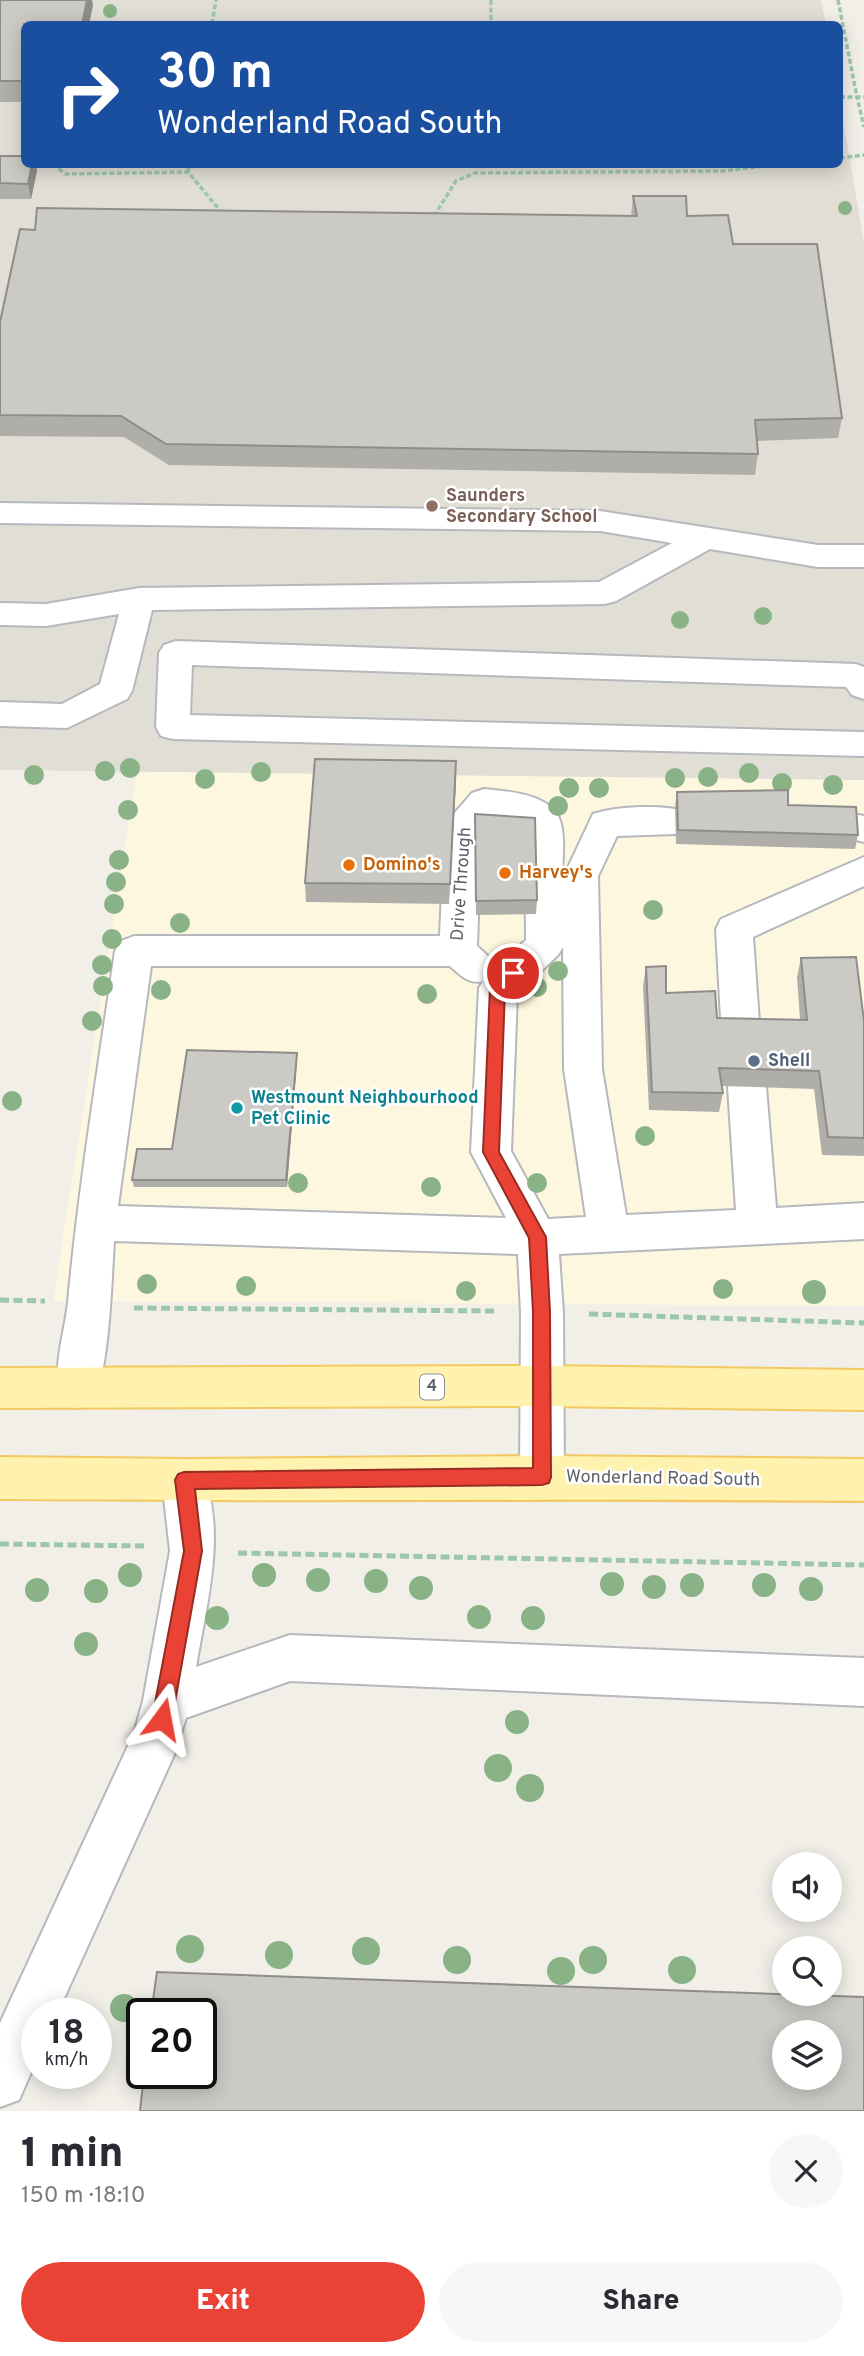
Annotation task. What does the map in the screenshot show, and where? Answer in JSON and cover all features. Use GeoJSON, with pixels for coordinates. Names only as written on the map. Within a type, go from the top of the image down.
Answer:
{"type":"FeatureCollection","features":[{"type":"Feature","properties":{"kind":"main road","name":"4"},"geometry":{"type":"LineString","coordinates":[[0,1388],[540,1386],[864,1390]]}},
{"type":"Feature","properties":{"kind":"main road","name":"Wonderland Road South"},"geometry":{"type":"LineString","coordinates":[[0,1478],[184,1480],[542,1477],[864,1480]]}},
{"type":"Feature","properties":{"kind":"lane"},"geometry":{"type":"LineString","coordinates":[[0,513],[600,521],[818,556],[864,556]]}},
{"type":"Feature","properties":{"kind":"lane"},"geometry":{"type":"LineString","coordinates":[[0,614],[46,615],[139,599],[605,593],[706,538]]}},
{"type":"Feature","properties":{"kind":"lane"},"geometry":{"type":"LineString","coordinates":[[0,714],[67,716],[115,691],[139,599]]}},
{"type":"Feature","properties":{"kind":"lane"},"geometry":{"type":"LineString","coordinates":[[864,687],[856,676],[176,653],[173,727],[864,744]]}},
{"type":"Feature","properties":{"kind":"lane","name":"Drive Through"},"geometry":{"type":"LineString","coordinates":[[458,951],[463,824],[484,802],[520,806],[543,821],[545,945],[498,988]]}},
{"type":"Feature","properties":{"kind":"lane"},"geometry":{"type":"LineString","coordinates":[[610,1233],[583,1069],[580,876],[605,823],[676,821]]}},
{"type":"Feature","properties":{"kind":"lane"},"geometry":{"type":"LineString","coordinates":[[741,1037],[734,929],[864,871]]}},
{"type":"Feature","properties":{"kind":"lane"},"geometry":{"type":"LineString","coordinates":[[78,1388],[89,1305],[95,1223],[134,951],[458,951],[498,988],[491,1152],[537,1237],[541,1312],[542,1477]]}},
{"type":"Feature","properties":{"kind":"lane"},"geometry":{"type":"LineString","coordinates":[[747,1087],[757,1226]]}},
{"type":"Feature","properties":{"kind":"lane"},"geometry":{"type":"LineString","coordinates":[[95,1223],[537,1237],[864,1221]]}},
{"type":"Feature","properties":{"kind":"lane"},"geometry":{"type":"LineString","coordinates":[[0,2081],[157,1738],[167,1701],[193,1551],[184,1480]]}},
{"type":"Feature","properties":{"kind":"lane"},"geometry":{"type":"LineString","coordinates":[[167,1701],[290,1658],[864,1682]]}},
{"type":"Feature","properties":{"kind":"path"},"geometry":{"type":"LineString","coordinates":[[212,21],[216,0]]}},
{"type":"Feature","properties":{"kind":"path"},"geometry":{"type":"LineString","coordinates":[[491,0],[491,21]]}},
{"type":"Feature","properties":{"kind":"path"},"geometry":{"type":"LineString","coordinates":[[838,0],[842,21]]}},
{"type":"Feature","properties":{"kind":"path"},"geometry":{"type":"LineString","coordinates":[[843,26],[864,127]]}},
{"type":"Feature","properties":{"kind":"path"},"geometry":{"type":"LineString","coordinates":[[843,97],[864,97]]}},
{"type":"Feature","properties":{"kind":"path"},"geometry":{"type":"LineString","coordinates":[[843,158],[864,155]]}},
{"type":"Feature","properties":{"kind":"path"},"geometry":{"type":"LineString","coordinates":[[58,168],[65,174],[188,172]]}},
{"type":"Feature","properties":{"kind":"path"},"geometry":{"type":"LineString","coordinates":[[188,168],[188,172],[231,223]]}},
{"type":"Feature","properties":{"kind":"path"},"geometry":{"type":"LineString","coordinates":[[431,222],[456,181],[475,173],[722,171],[748,168]]}},
{"type":"Feature","properties":{"kind":"path"},"geometry":{"type":"LineString","coordinates":[[0,1300],[89,1305],[541,1312],[864,1324]]}},
{"type":"Feature","properties":{"kind":"path"},"geometry":{"type":"LineString","coordinates":[[0,1544],[158,1546],[193,1551],[864,1565]]}},
{"type":"Feature","properties":{"kind":"shaded area","name":"Saunders Secondary School"},"geometry":{"type":"Polygon","coordinates":[[[0,0],[821,0],[825,21],[21,21],[21,168],[843,168],[843,120],[864,242],[864,780],[0,770],[0,0]]]}},
{"type":"Feature","properties":{"kind":"shaded area"},"geometry":{"type":"Polygon","coordinates":[[[137,771],[864,780],[864,1306],[53,1301],[137,771]]]}},
{"type":"Feature","properties":{"kind":"building"},"geometry":{"type":"Polygon","coordinates":[[[0,0],[87,0],[83,21],[21,21],[21,81],[0,81],[0,0]]]}},
{"type":"Feature","properties":{"kind":"building"},"geometry":{"type":"Polygon","coordinates":[[[0,156],[21,156],[21,168],[31,168],[28,184],[0,183],[0,156]]]}},
{"type":"Feature","properties":{"kind":"building"},"geometry":{"type":"Polygon","coordinates":[[[633,196],[686,196],[687,216],[728,215],[733,244],[817,244],[842,418],[755,420],[758,454],[166,444],[121,416],[0,415],[0,322],[20,229],[35,230],[37,208],[637,216],[633,196]]]}},
{"type":"Feature","properties":{"kind":"building"},"geometry":{"type":"Polygon","coordinates":[[[315,759],[456,761],[450,884],[305,883],[315,759]]]}},
{"type":"Feature","properties":{"kind":"building"},"geometry":{"type":"Polygon","coordinates":[[[788,790],[788,805],[856,807],[858,835],[678,830],[677,792],[788,790]]]}},
{"type":"Feature","properties":{"kind":"building","name":"Harvey's"},"geometry":{"type":"Polygon","coordinates":[[[475,814],[535,818],[537,900],[476,901],[475,814]]]}},
{"type":"Feature","properties":{"kind":"building","name":"Shell"},"geometry":{"type":"Polygon","coordinates":[[[856,957],[864,1021],[864,1138],[828,1137],[819,1071],[719,1068],[723,1093],[652,1092],[646,967],[666,966],[666,993],[715,991],[717,1018],[807,1020],[801,958],[856,957]]]}},
{"type":"Feature","properties":{"kind":"building","name":"Westmount Neighbourhood Pet Clinic"},"geometry":{"type":"Polygon","coordinates":[[[187,1050],[297,1053],[286,1180],[132,1180],[137,1149],[172,1149],[187,1050]]]}},
{"type":"Feature","properties":{"kind":"building"},"geometry":{"type":"Polygon","coordinates":[[[157,1972],[772,1994],[772,2006],[842,2006],[842,1996],[864,1997],[864,2111],[140,2111],[142,2089],[217,2089],[217,1998],[153,1998],[157,1972]]]}},
{"type":"Feature","properties":{"kind":"place","name":"Saunders Secondary School"},"geometry":{"type":"Point","coordinates":[432,506]}},
{"type":"Feature","properties":{"kind":"place","name":"Domino's"},"geometry":{"type":"Point","coordinates":[349,865]}},
{"type":"Feature","properties":{"kind":"place","name":"Harvey's"},"geometry":{"type":"Point","coordinates":[505,873]}},
{"type":"Feature","properties":{"kind":"place","name":"Shell"},"geometry":{"type":"Point","coordinates":[754,1061]}},
{"type":"Feature","properties":{"kind":"place","name":"Westmount Neighbourhood Pet Clinic"},"geometry":{"type":"Point","coordinates":[237,1108]}},
{"type":"Feature","properties":{"kind":"route"},"geometry":{"type":"LineString","coordinates":[[162,1719],[193,1551],[184,1480],[542,1477],[541,1312],[537,1237],[491,1152],[498,988],[513,973]]}}]}
